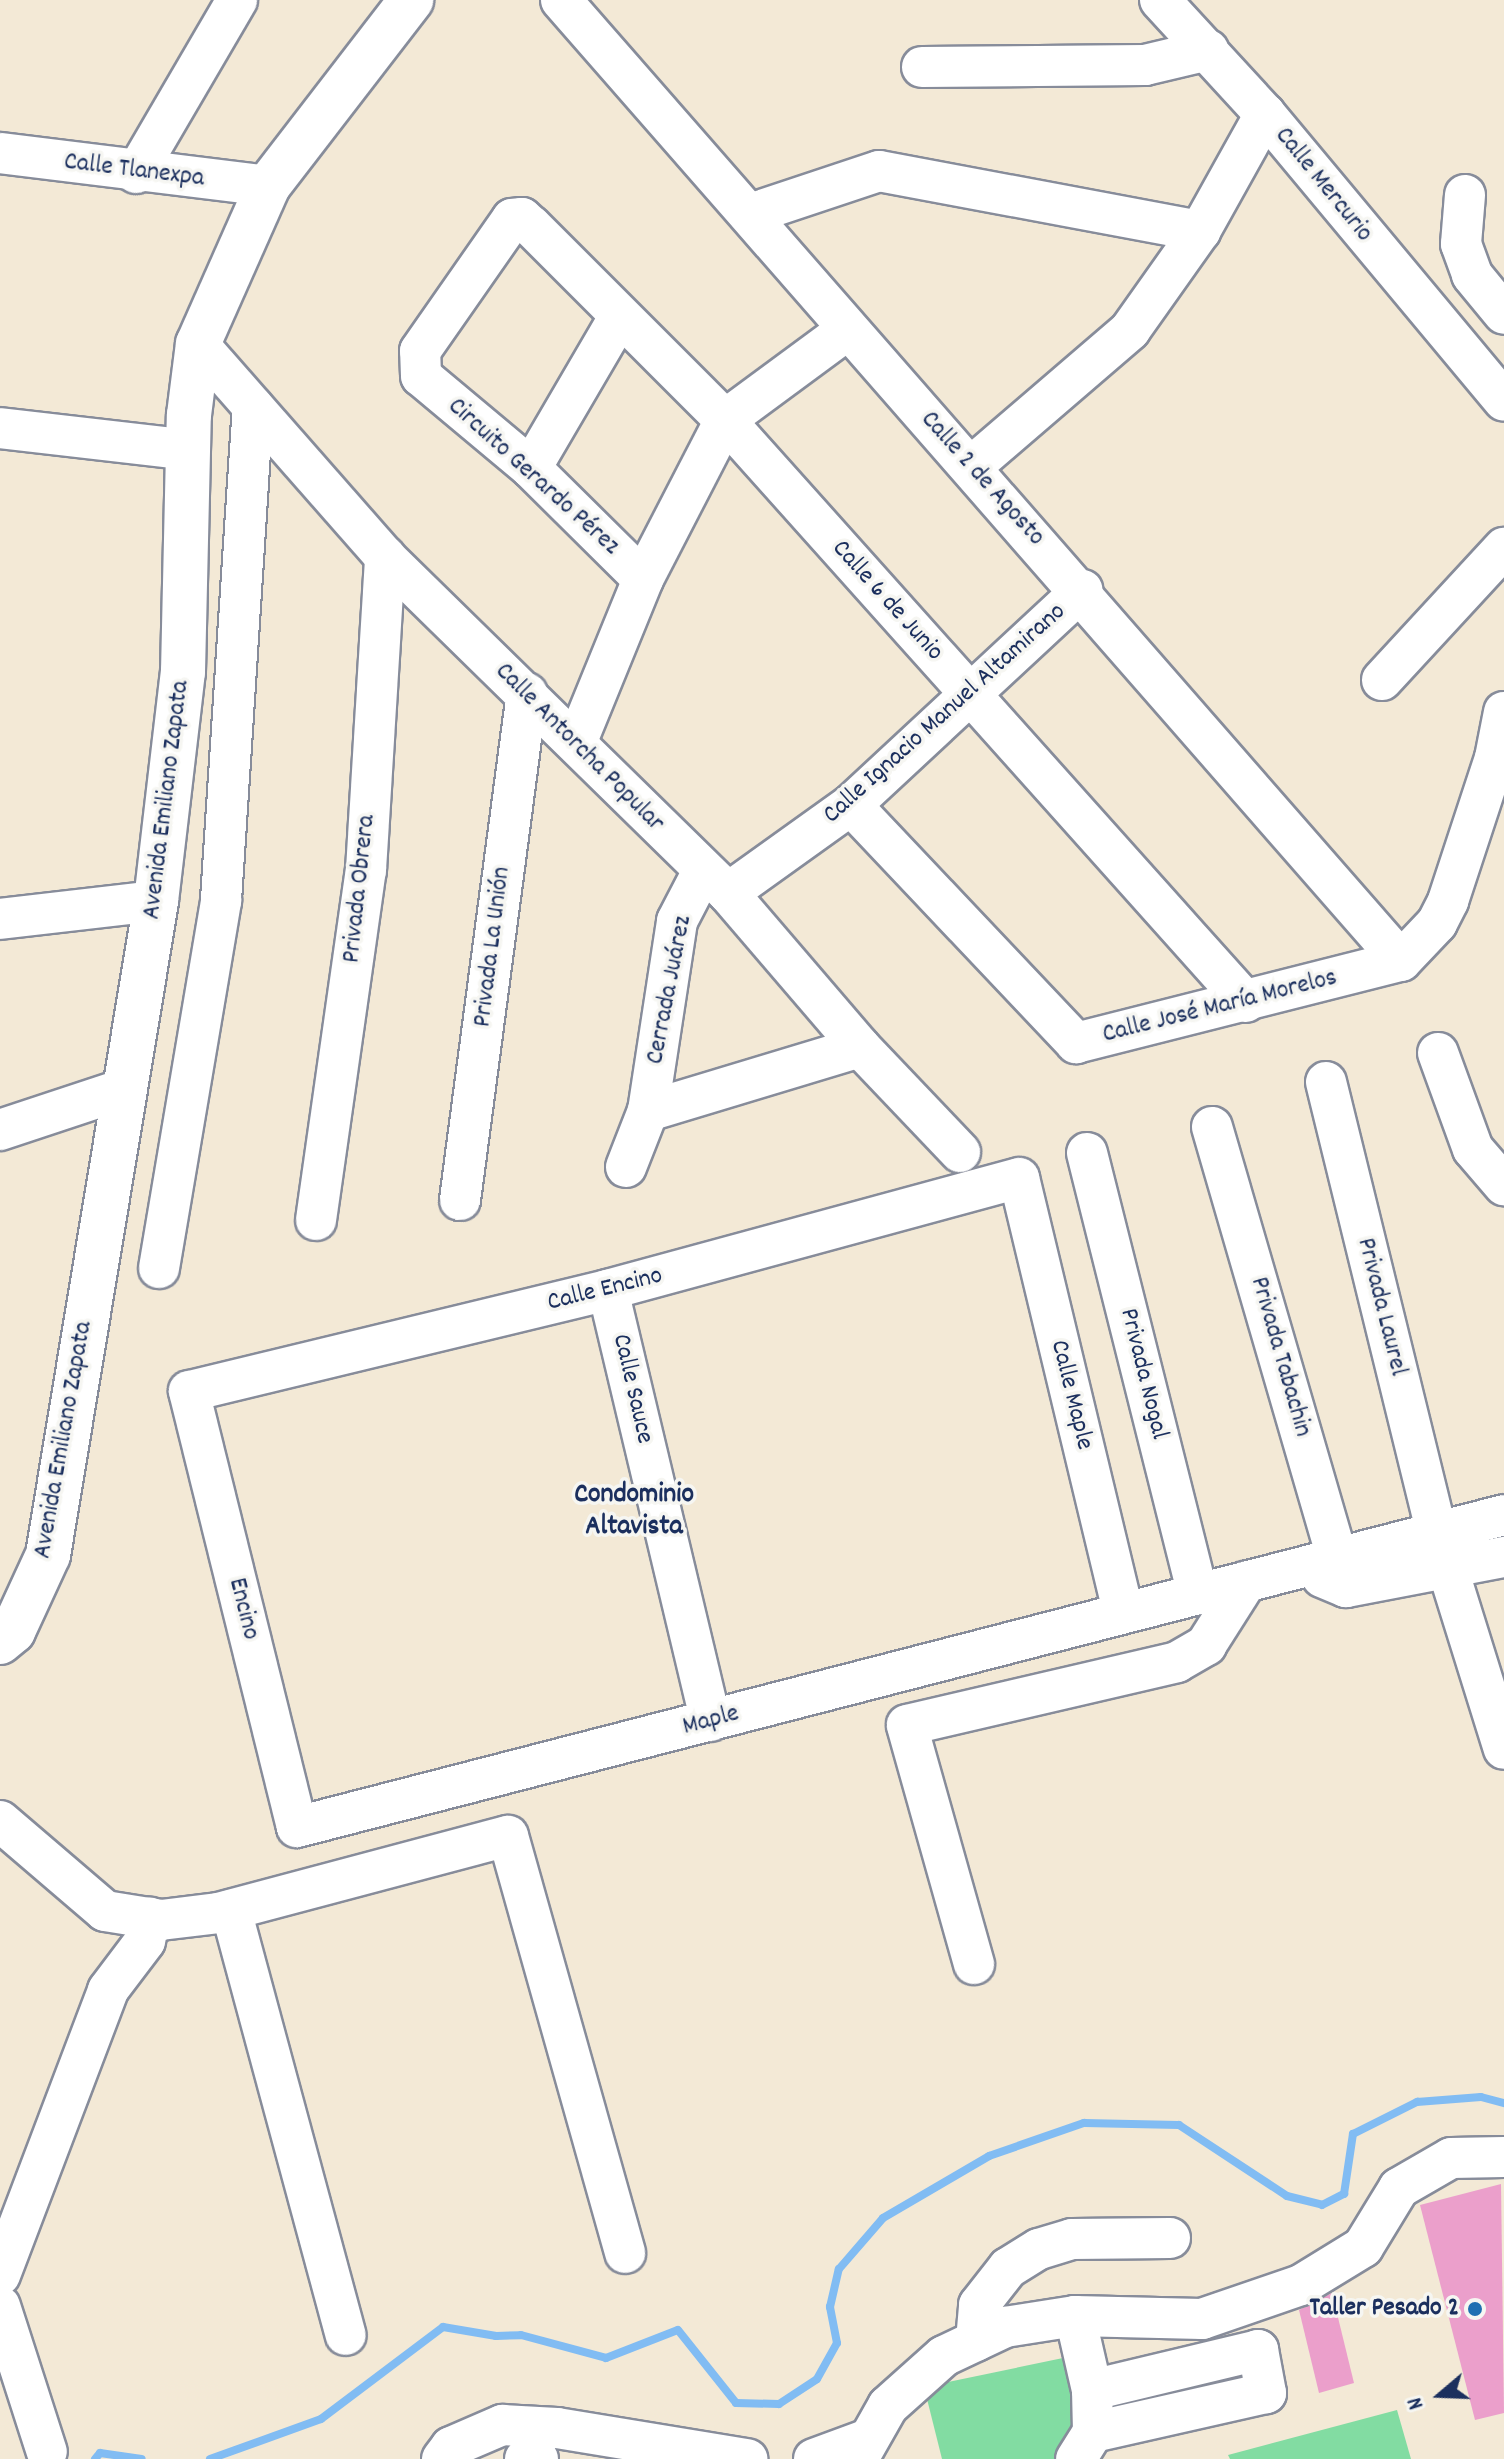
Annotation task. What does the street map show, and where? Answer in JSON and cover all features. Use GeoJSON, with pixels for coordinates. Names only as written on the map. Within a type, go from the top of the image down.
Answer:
{"type":"FeatureCollection","features":[{"type":"Feature","properties":{"kind":"main road","name":"Avenida Emiliano Zapata"},"geometry":{"type":"LineString","coordinates":[[0,1642],[13,1631],[48,1555],[156,901],[183,672],[189,450],[198,344],[268,186],[411,0]]}},
{"type":"Feature","properties":{"kind":"street"},"geometry":{"type":"LineString","coordinates":[[136,173],[237,0]]}},
{"type":"Feature","properties":{"kind":"street","name":"Calle 2 de Agosto"},"geometry":{"type":"LineString","coordinates":[[561,0],[750,214],[847,330],[1082,590],[1401,961]]}},
{"type":"Feature","properties":{"kind":"street","name":"Calle Mercurio"},"geometry":{"type":"LineString","coordinates":[[1160,0],[1265,114],[1496,385]]}},
{"type":"Feature","properties":{"kind":"street"},"geometry":{"type":"LineString","coordinates":[[922,67],[1145,65],[1208,50]]}},
{"type":"Feature","properties":{"kind":"street"},"geometry":{"type":"LineString","coordinates":[[971,467],[1130,330],[1200,231],[1265,114]]}},
{"type":"Feature","properties":{"kind":"street","name":"Calle Tlanexpa"},"geometry":{"type":"LineString","coordinates":[[4,149],[136,173],[268,186]]}},
{"type":"Feature","properties":{"kind":"street"},"geometry":{"type":"LineString","coordinates":[[750,214],[879,171],[1200,231]]}},
{"type":"Feature","properties":{"kind":"street"},"geometry":{"type":"LineString","coordinates":[[1465,195],[1461,244],[1472,275],[1504,314]]}},
{"type":"Feature","properties":{"kind":"street","name":"Calle 6 de Junio"},"geometry":{"type":"LineString","coordinates":[[421,376],[420,351],[512,219],[531,226],[618,319],[725,420],[1246,1002]]}},
{"type":"Feature","properties":{"kind":"street"},"geometry":{"type":"LineString","coordinates":[[531,468],[618,319]]}},
{"type":"Feature","properties":{"kind":"street"},"geometry":{"type":"LineString","coordinates":[[577,741],[643,579],[725,420],[847,330]]}},
{"type":"Feature","properties":{"kind":"street","name":"Calle Antorcha Popular"},"geometry":{"type":"LineString","coordinates":[[198,344],[385,557],[577,741],[715,883],[860,1047],[960,1152]]}},
{"type":"Feature","properties":{"kind":"street","name":"Circuito Gerardo Pérez"},"geometry":{"type":"LineString","coordinates":[[421,376],[531,468],[643,579]]}},
{"type":"Feature","properties":{"kind":"street"},"geometry":{"type":"LineString","coordinates":[[159,1268],[221,900],[253,407]]}},
{"type":"Feature","properties":{"kind":"street"},"geometry":{"type":"LineString","coordinates":[[0,428],[189,450]]}},
{"type":"Feature","properties":{"kind":"street"},"geometry":{"type":"LineString","coordinates":[[1382,680],[1504,548]]}},
{"type":"Feature","properties":{"kind":"street","name":"Privada Obrera"},"geometry":{"type":"LineString","coordinates":[[316,1220],[366,870],[385,557]]}},
{"type":"Feature","properties":{"kind":"street","name":"Calle Ignacio Manuel Altamirano"},"geometry":{"type":"LineString","coordinates":[[715,883],[851,805],[1082,590]]}},
{"type":"Feature","properties":{"kind":"street","name":"Privada La Unión"},"geometry":{"type":"LineString","coordinates":[[460,1200],[527,693]]}},
{"type":"Feature","properties":{"kind":"street"},"geometry":{"type":"LineString","coordinates":[[1401,961],[1437,923],[1448,901],[1495,758],[1504,712]]}},
{"type":"Feature","properties":{"kind":"street","name":"Calle José María Morelos"},"geometry":{"type":"LineString","coordinates":[[851,805],[1076,1043],[1401,961]]}},
{"type":"Feature","properties":{"kind":"street","name":"Cerrada Juárez"},"geometry":{"type":"LineString","coordinates":[[626,1167],[648,1111],[677,921],[715,883]]}},
{"type":"Feature","properties":{"kind":"street"},"geometry":{"type":"LineString","coordinates":[[0,919],[156,901]]}},
{"type":"Feature","properties":{"kind":"street","name":"Cerrada Juárez"},"geometry":{"type":"LineString","coordinates":[[648,1111],[860,1047]]}},
{"type":"Feature","properties":{"kind":"street"},"geometry":{"type":"LineString","coordinates":[[1438,1053],[1473,1149],[1504,1185]]}},
{"type":"Feature","properties":{"kind":"street","name":"Privada Laurel"},"geometry":{"type":"LineString","coordinates":[[1326,1082],[1442,1550],[1504,1749]]}},
{"type":"Feature","properties":{"kind":"street"},"geometry":{"type":"LineString","coordinates":[[0,1130],[124,1089]]}},
{"type":"Feature","properties":{"kind":"street","name":"Privada Tabachin"},"geometry":{"type":"LineString","coordinates":[[1212,1127],[1329,1570]]}},
{"type":"Feature","properties":{"kind":"street","name":"Privada Nogal"},"geometry":{"type":"LineString","coordinates":[[1087,1153],[1198,1594]]}},
{"type":"Feature","properties":{"kind":"street","name":"Calle Encino"},"geometry":{"type":"LineString","coordinates":[[189,1391],[608,1290],[1019,1178]]}},
{"type":"Feature","properties":{"kind":"street","name":"Calle Maple"},"geometry":{"type":"LineString","coordinates":[[1019,1178],[1123,1611]]}},
{"type":"Feature","properties":{"kind":"street","name":"Calle Sauce"},"geometry":{"type":"LineString","coordinates":[[608,1290],[711,1721]]}},
{"type":"Feature","properties":{"kind":"street","name":"Encino"},"geometry":{"type":"LineString","coordinates":[[189,1391],[297,1827]]}},
{"type":"Feature","properties":{"kind":"street"},"geometry":{"type":"LineString","coordinates":[[1442,1550],[1504,1515]]}},
{"type":"Feature","properties":{"kind":"street"},"geometry":{"type":"LineString","coordinates":[[1442,1550],[1504,1557]]}},
{"type":"Feature","properties":{"kind":"street","name":"Maple"},"geometry":{"type":"LineString","coordinates":[[297,1827],[1123,1611],[1246,1582],[1442,1550]]}},
{"type":"Feature","properties":{"kind":"street"},"geometry":{"type":"LineString","coordinates":[[974,1964],[907,1725],[1177,1662],[1206,1645],[1246,1582]]}},
{"type":"Feature","properties":{"kind":"street"},"geometry":{"type":"LineString","coordinates":[[7,1838],[105,1911],[150,1918],[231,1910],[508,1836],[625,2253]]}},
{"type":"Feature","properties":{"kind":"street"},"geometry":{"type":"LineString","coordinates":[[231,1910],[346,2335]]}},
{"type":"Feature","properties":{"kind":"street"},"geometry":{"type":"LineString","coordinates":[[0,2275],[108,1990],[145,1941],[150,1918]]}},
{"type":"Feature","properties":{"kind":"street"},"geometry":{"type":"LineString","coordinates":[[814,2459],[861,2450],[888,2406],[932,2366],[1005,2327],[1075,2316],[1202,2319],[1301,2285],[1363,2247],[1399,2188],[1451,2158],[1504,2157]]}},
{"type":"Feature","properties":{"kind":"street"},"geometry":{"type":"LineString","coordinates":[[976,2341],[979,2305],[1008,2268],[1039,2249],[1072,2239],[1170,2238]]}},
{"type":"Feature","properties":{"kind":"street"},"geometry":{"type":"LineString","coordinates":[[0,2306],[47,2452]]}},
{"type":"Feature","properties":{"kind":"street"},"geometry":{"type":"LineString","coordinates":[[1075,2316],[1092,2390],[1084,2446],[1266,2393],[1258,2350],[1092,2390]]}},
{"type":"Feature","properties":{"kind":"street"},"geometry":{"type":"LineString","coordinates":[[442,2459],[451,2447],[502,2425],[557,2428],[747,2459]]}},
{"type":"Feature","properties":{"kind":"street"},"geometry":{"type":"LineString","coordinates":[[525,2459],[538,2459]]}},
{"type":"Feature","properties":{"kind":"green space"},"geometry":{"type":"Polygon","coordinates":[[[1063,2358],[1080,2400],[1061,2459],[942,2459],[924,2387],[1063,2358]]]}},
{"type":"Feature","properties":{"kind":"green space"},"geometry":{"type":"Polygon","coordinates":[[[1397,2410],[1411,2459],[1230,2459],[1228,2455],[1397,2410]]]}},
{"type":"Feature","properties":{"kind":"building","name":"Taller Pesado 2"},"geometry":{"type":"Polygon","coordinates":[[[1501,2184],[1504,2413],[1475,2420],[1420,2205],[1501,2184]]]}},
{"type":"Feature","properties":{"kind":"building"},"geometry":{"type":"Polygon","coordinates":[[[1332,2293],[1354,2383],[1319,2393],[1299,2310],[1332,2293]]]}},
{"type":"Feature","properties":{"kind":"waterway"},"geometry":{"type":"LineString","coordinates":[[210,2459],[321,2419],[443,2327],[496,2336],[521,2335],[606,2358],[678,2330],[736,2403],[779,2404],[817,2379],[837,2343],[830,2307],[839,2269],[883,2218],[989,2156],[1084,2123],[1179,2125],[1287,2196],[1322,2205],[1344,2194],[1353,2134],[1417,2102],[1481,2097],[1504,2103]]}},
{"type":"Feature","properties":{"kind":"waterway"},"geometry":{"type":"LineString","coordinates":[[95,2459],[100,2453],[142,2459]]}},
{"type":"Feature","properties":{"kind":"place","name":"Taller Pesado 2"},"geometry":{"type":"Point","coordinates":[1475,2309]}},
{"type":"Feature","properties":{"kind":"district","name":"Condominio Altavista"},"geometry":{"type":"Point","coordinates":[634,1512]}}]}
